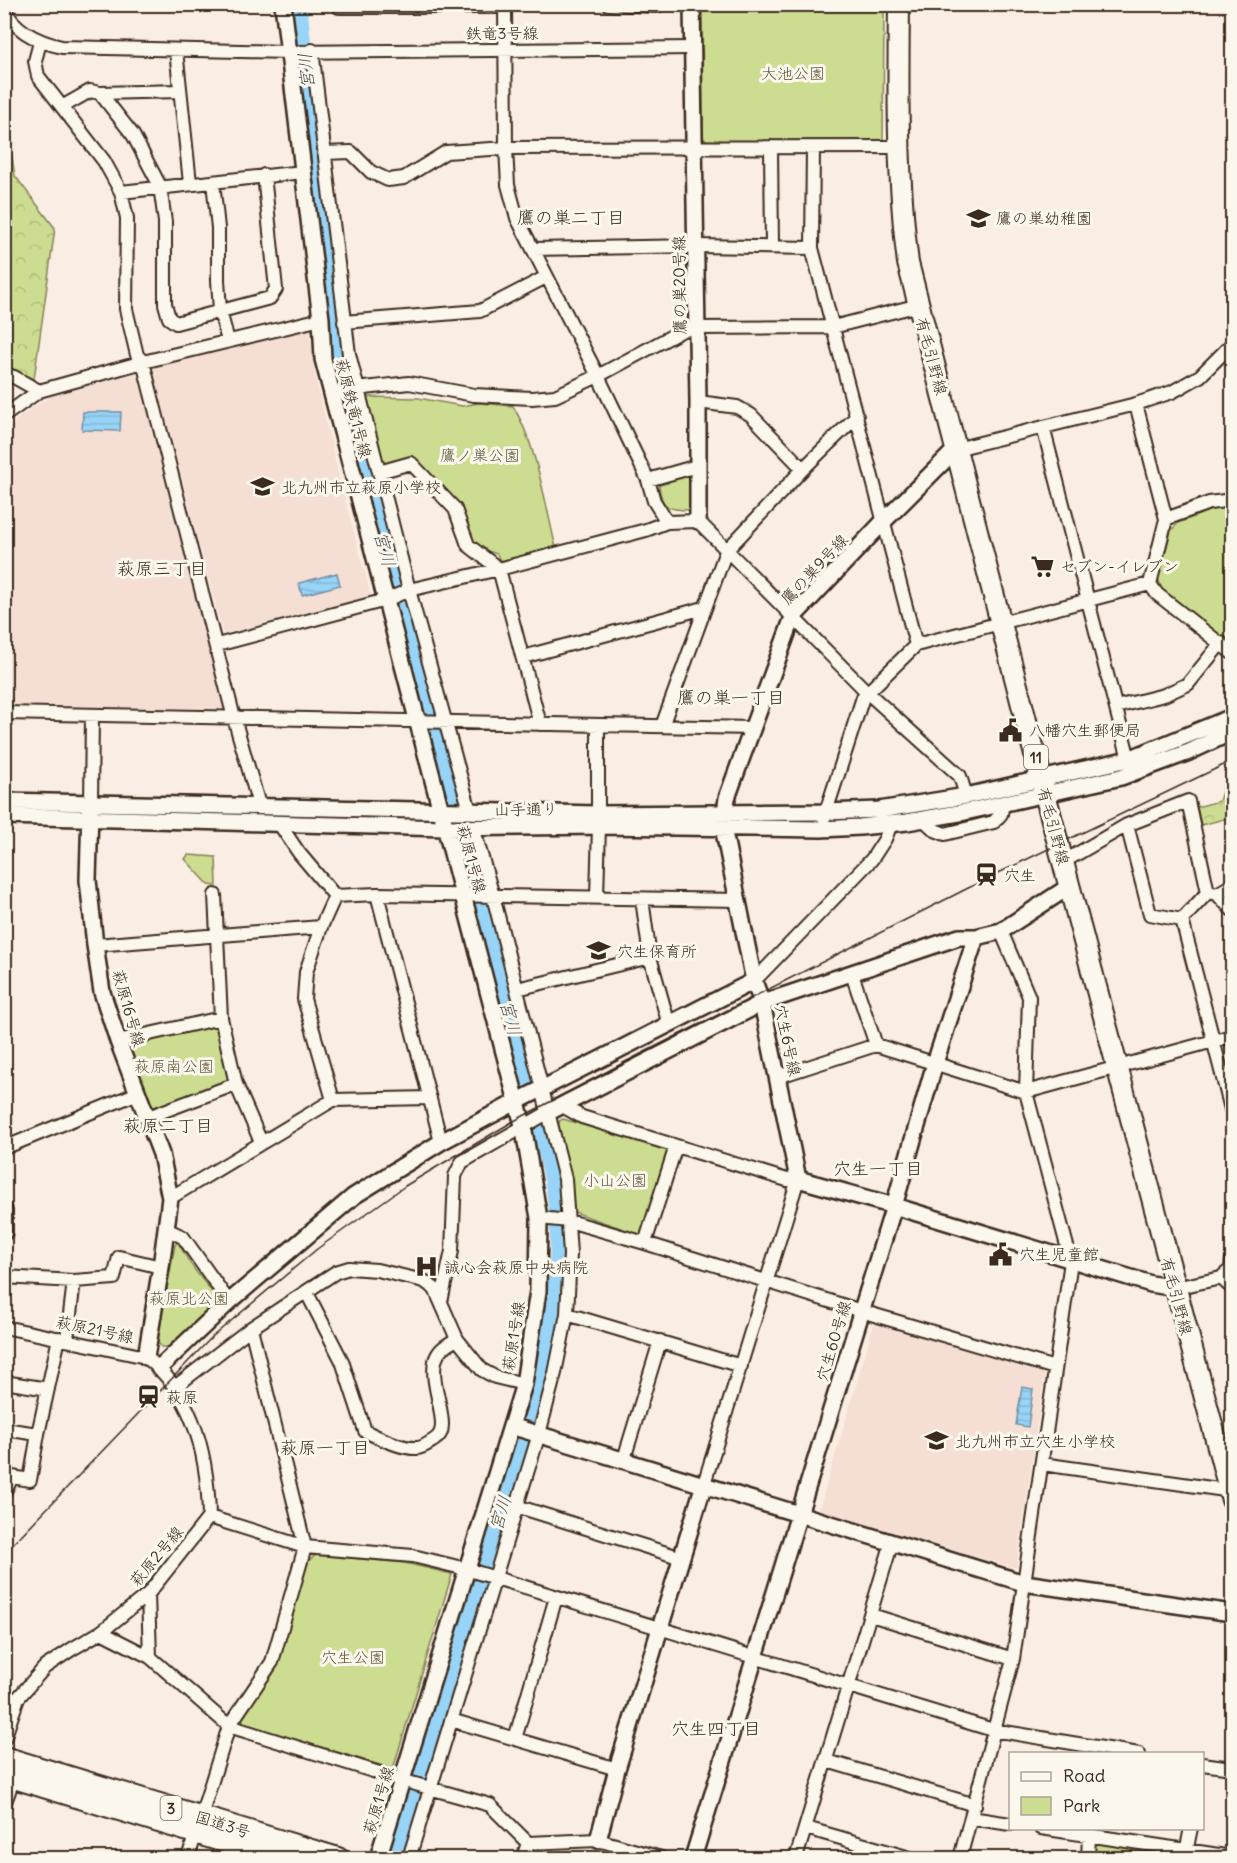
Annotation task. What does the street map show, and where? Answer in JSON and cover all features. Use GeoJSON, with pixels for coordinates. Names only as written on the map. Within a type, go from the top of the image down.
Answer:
{"type":"FeatureCollection","features":[{"type":"Feature","properties":{"kind":"main road","name":"有毛引野線"},"geometry":{"type":"LineString","coordinates":[[898,4],[898,147],[908,263],[1175,1288],[1232,1494]]}},
{"type":"Feature","properties":{"kind":"main road","name":"国道3号"},"geometry":{"type":"LineString","coordinates":[[4,1757],[198,1825],[277,1858]]}},
{"type":"Feature","properties":{"kind":"main road","name":"国道3号"},"geometry":{"type":"LineString","coordinates":[[9,1776],[198,1825],[338,1858]]}},
{"type":"Feature","properties":{"kind":"street","name":"萩原鉄竜1号線"},"geometry":{"type":"LineString","coordinates":[[283,4],[321,319],[323,359],[344,392],[389,598],[444,810]]}},
{"type":"Feature","properties":{"kind":"street"},"geometry":{"type":"LineString","coordinates":[[339,4],[339,7],[505,6],[508,185],[517,218],[598,376],[648,480],[654,501],[667,522]]}},
{"type":"Feature","properties":{"kind":"street"},"geometry":{"type":"LineString","coordinates":[[608,4],[657,4]]}},
{"type":"Feature","properties":{"kind":"street","name":"鷹の巣20号線"},"geometry":{"type":"LineString","coordinates":[[692,4],[699,402],[698,522]]}},
{"type":"Feature","properties":{"kind":"street"},"geometry":{"type":"LineString","coordinates":[[4,8],[25,33],[40,42],[35,61],[38,76],[104,161],[121,192],[128,218],[126,309],[137,355],[143,362],[234,718],[259,806]]}},
{"type":"Feature","properties":{"kind":"street","name":"鉄竜3号線"},"geometry":{"type":"LineString","coordinates":[[40,42],[62,47],[288,52],[693,48]]}},
{"type":"Feature","properties":{"kind":"street"},"geometry":{"type":"LineString","coordinates":[[176,50],[190,183]]}},
{"type":"Feature","properties":{"kind":"street"},"geometry":{"type":"LineString","coordinates":[[312,50],[344,322],[344,392],[379,472],[467,811]]}},
{"type":"Feature","properties":{"kind":"street"},"geometry":{"type":"LineString","coordinates":[[62,107],[90,91],[100,93],[180,91]]}},
{"type":"Feature","properties":{"kind":"street"},"geometry":{"type":"LineString","coordinates":[[100,93],[133,135],[160,186],[165,222],[165,304],[169,318],[176,323],[270,298],[276,289],[264,176]]}},
{"type":"Feature","properties":{"kind":"street"},"geometry":{"type":"LineString","coordinates":[[771,147],[772,247]]}},
{"type":"Feature","properties":{"kind":"street"},"geometry":{"type":"LineString","coordinates":[[324,153],[351,152],[371,172],[388,180],[404,178],[446,152],[506,148],[898,147]]}},
{"type":"Feature","properties":{"kind":"street"},"geometry":{"type":"LineString","coordinates":[[813,149],[812,248],[916,645]]}},
{"type":"Feature","properties":{"kind":"street"},"geometry":{"type":"LineString","coordinates":[[121,192],[303,172]]}},
{"type":"Feature","properties":{"kind":"street"},"geometry":{"type":"LineString","coordinates":[[213,182],[218,228],[220,311],[228,341]]}},
{"type":"Feature","properties":{"kind":"street"},"geometry":{"type":"LineString","coordinates":[[533,249],[696,246],[812,248]]}},
{"type":"Feature","properties":{"kind":"street"},"geometry":{"type":"LineString","coordinates":[[344,322],[480,311],[546,276]]}},
{"type":"Feature","properties":{"kind":"street"},"geometry":{"type":"LineString","coordinates":[[344,392],[409,383],[474,395],[532,398],[555,396],[598,376],[683,330],[833,327],[919,305]]}},
{"type":"Feature","properties":{"kind":"street"},"geometry":{"type":"LineString","coordinates":[[4,416],[39,391],[143,362],[321,319]]}},
{"type":"Feature","properties":{"kind":"street"},"geometry":{"type":"LineString","coordinates":[[956,449],[1136,404],[1172,392],[1200,376],[1233,344]]}},
{"type":"Feature","properties":{"kind":"street"},"geometry":{"type":"LineString","coordinates":[[4,374],[39,391]]}},
{"type":"Feature","properties":{"kind":"street"},"geometry":{"type":"LineString","coordinates":[[699,402],[737,407],[751,415],[803,469]]}},
{"type":"Feature","properties":{"kind":"street"},"geometry":{"type":"LineString","coordinates":[[1136,404],[1166,519],[1150,584],[1157,594],[1233,653]]}},
{"type":"Feature","properties":{"kind":"street"},"geometry":{"type":"LineString","coordinates":[[662,726],[726,551],[803,469],[857,416]]}},
{"type":"Feature","properties":{"kind":"street"},"geometry":{"type":"LineString","coordinates":[[1044,428],[1130,759]]}},
{"type":"Feature","properties":{"kind":"street","name":"鷹の巣9号線"},"geometry":{"type":"LineString","coordinates":[[724,820],[727,798],[793,617],[956,449]]}},
{"type":"Feature","properties":{"kind":"street"},"geometry":{"type":"LineString","coordinates":[[379,472],[411,463],[455,508],[468,545],[499,569],[540,724]]}},
{"type":"Feature","properties":{"kind":"street"},"geometry":{"type":"LineString","coordinates":[[648,480],[697,466]]}},
{"type":"Feature","properties":{"kind":"street"},"geometry":{"type":"LineString","coordinates":[[1166,519],[1209,503],[1233,500]]}},
{"type":"Feature","properties":{"kind":"street"},"geometry":{"type":"LineString","coordinates":[[217,645],[409,591],[646,530],[667,522],[698,522],[868,693],[960,777],[966,796]]}},
{"type":"Feature","properties":{"kind":"street"},"geometry":{"type":"LineString","coordinates":[[821,829],[863,697],[916,645],[1150,584]]}},
{"type":"Feature","properties":{"kind":"street"},"geometry":{"type":"LineString","coordinates":[[523,657],[704,608]]}},
{"type":"Feature","properties":{"kind":"street"},"geometry":{"type":"LineString","coordinates":[[1116,707],[1164,695],[1188,684],[1221,643]]}},
{"type":"Feature","properties":{"kind":"street"},"geometry":{"type":"LineString","coordinates":[[4,713],[753,728]]}},
{"type":"Feature","properties":{"kind":"street"},"geometry":{"type":"LineString","coordinates":[[90,811],[92,715]]}},
{"type":"Feature","properties":{"kind":"street"},"geometry":{"type":"LineString","coordinates":[[1043,786],[1130,759],[1233,717]]}},
{"type":"Feature","properties":{"kind":"street"},"geometry":{"type":"LineString","coordinates":[[597,897],[598,725]]}},
{"type":"Feature","properties":{"kind":"street"},"geometry":{"type":"LineString","coordinates":[[1043,786],[1121,777],[1189,752],[1233,732]]}},
{"type":"Feature","properties":{"kind":"street","name":"山手通り"},"geometry":{"type":"LineString","coordinates":[[4,801],[90,811],[278,822],[448,828],[598,820],[724,820],[879,810],[1043,786]]}},
{"type":"Feature","properties":{"kind":"street","name":"山手通り"},"geometry":{"type":"LineString","coordinates":[[724,820],[821,829],[891,824],[1003,804],[1043,786]]}},
{"type":"Feature","properties":{"kind":"street"},"geometry":{"type":"LineString","coordinates":[[1064,862],[1127,825],[1188,801],[1212,893],[1233,910]]}},
{"type":"Feature","properties":{"kind":"street","name":"山手通り"},"geometry":{"type":"LineString","coordinates":[[4,816],[259,806],[444,810],[598,820]]}},
{"type":"Feature","properties":{"kind":"street","name":"萩原1号線"},"geometry":{"type":"LineString","coordinates":[[378,1858],[405,1781],[514,1426],[524,1384],[538,1291],[539,1218],[523,1125],[444,810]]}},
{"type":"Feature","properties":{"kind":"street","name":"萩原16号線"},"geometry":{"type":"LineString","coordinates":[[90,811],[88,880],[102,992],[161,1154],[170,1198],[162,1267],[146,1357]]}},
{"type":"Feature","properties":{"kind":"street","name":"穴生6号線"},"geometry":{"type":"LineString","coordinates":[[724,820],[754,981],[762,1003],[798,1179]]}},
{"type":"Feature","properties":{"kind":"street"},"geometry":{"type":"LineString","coordinates":[[278,822],[299,853],[335,896]]}},
{"type":"Feature","properties":{"kind":"street"},"geometry":{"type":"LineString","coordinates":[[159,1368],[229,1302],[354,1196],[441,1142],[542,1088],[754,981],[872,859],[885,839],[891,824]]}},
{"type":"Feature","properties":{"kind":"street"},"geometry":{"type":"LineString","coordinates":[[1127,825],[1150,914],[1182,920]]}},
{"type":"Feature","properties":{"kind":"street"},"geometry":{"type":"LineString","coordinates":[[409,1858],[491,1578],[516,1506],[555,1373],[567,1314],[570,1254],[565,1179],[517,989],[471,827]]}},
{"type":"Feature","properties":{"kind":"street"},"geometry":{"type":"LineString","coordinates":[[1182,920],[1212,893],[1233,885]]}},
{"type":"Feature","properties":{"kind":"street"},"geometry":{"type":"LineString","coordinates":[[441,1302],[452,1251],[455,1176],[462,1162],[523,1125],[762,1003],[959,937],[976,937],[1001,931],[1070,886]]}},
{"type":"Feature","properties":{"kind":"street"},"geometry":{"type":"LineString","coordinates":[[335,896],[377,894],[739,900]]}},
{"type":"Feature","properties":{"kind":"street"},"geometry":{"type":"LineString","coordinates":[[377,894],[441,1142]]}},
{"type":"Feature","properties":{"kind":"street"},"geometry":{"type":"LineString","coordinates":[[215,895],[221,1018],[236,1084],[261,1142]]}},
{"type":"Feature","properties":{"kind":"street"},"geometry":{"type":"LineString","coordinates":[[333,1100],[304,999],[306,972],[321,927],[335,896]]}},
{"type":"Feature","properties":{"kind":"street"},"geometry":{"type":"LineString","coordinates":[[642,899],[650,957],[669,1025]]}},
{"type":"Feature","properties":{"kind":"street"},"geometry":{"type":"LineString","coordinates":[[1182,920],[1233,1113]]}},
{"type":"Feature","properties":{"kind":"street"},"geometry":{"type":"LineString","coordinates":[[95,945],[321,927]]}},
{"type":"Feature","properties":{"kind":"street"},"geometry":{"type":"LineString","coordinates":[[960,1858],[1013,1659],[1071,1261],[1026,1092],[1029,997],[1001,931]]}},
{"type":"Feature","properties":{"kind":"street","name":"穴生60号線"},"geometry":{"type":"LineString","coordinates":[[693,1858],[894,1206],[935,1063],[976,937]]}},
{"type":"Feature","properties":{"kind":"street"},"geometry":{"type":"LineString","coordinates":[[517,989],[650,957]]}},
{"type":"Feature","properties":{"kind":"street"},"geometry":{"type":"LineString","coordinates":[[852,974],[876,1045]]}},
{"type":"Feature","properties":{"kind":"street"},"geometry":{"type":"LineString","coordinates":[[118,1041],[221,1018]]}},
{"type":"Feature","properties":{"kind":"street"},"geometry":{"type":"LineString","coordinates":[[777,1077],[876,1045],[1026,1092],[1233,1036]]}},
{"type":"Feature","properties":{"kind":"street"},"geometry":{"type":"LineString","coordinates":[[148,1117],[236,1084]]}},
{"type":"Feature","properties":{"kind":"street"},"geometry":{"type":"LineString","coordinates":[[4,1148],[138,1093]]}},
{"type":"Feature","properties":{"kind":"street"},"geometry":{"type":"LineString","coordinates":[[170,1198],[333,1100],[430,1098]]}},
{"type":"Feature","properties":{"kind":"street"},"geometry":{"type":"LineString","coordinates":[[564,1104],[566,1108],[582,1117],[675,1146],[788,1180],[798,1179],[894,1206],[1163,1288],[1175,1288],[1221,1278],[1231,1269],[1233,1259]]}},
{"type":"Feature","properties":{"kind":"street"},"geometry":{"type":"LineString","coordinates":[[645,1243],[675,1146]]}},
{"type":"Feature","properties":{"kind":"street"},"geometry":{"type":"LineString","coordinates":[[598,1840],[617,1769],[798,1179]]}},
{"type":"Feature","properties":{"kind":"street"},"geometry":{"type":"LineString","coordinates":[[4,1210],[4,1232]]}},
{"type":"Feature","properties":{"kind":"street"},"geometry":{"type":"LineString","coordinates":[[539,1218],[569,1221],[645,1243],[861,1311],[1054,1368]]}},
{"type":"Feature","properties":{"kind":"street"},"geometry":{"type":"LineString","coordinates":[[166,1228],[183,1237],[229,1302]]}},
{"type":"Feature","properties":{"kind":"street"},"geometry":{"type":"LineString","coordinates":[[4,1277],[74,1281],[114,1278],[119,1257],[162,1267]]}},
{"type":"Feature","properties":{"kind":"street"},"geometry":{"type":"LineString","coordinates":[[524,1384],[495,1377],[482,1370],[457,1339],[435,1289],[424,1281],[377,1270],[349,1268],[336,1272],[173,1383],[195,1425],[205,1459],[209,1517],[305,1547],[413,1556],[556,1597],[993,1730],[1127,1752]]}},
{"type":"Feature","properties":{"kind":"street"},"geometry":{"type":"LineString","coordinates":[[1221,1278],[1233,1288]]}},
{"type":"Feature","properties":{"kind":"street"},"geometry":{"type":"LineString","coordinates":[[4,1492],[8,1477],[30,1480],[38,1434],[63,1339],[74,1281]]}},
{"type":"Feature","properties":{"kind":"street"},"geometry":{"type":"LineString","coordinates":[[308,1293],[342,1360],[364,1431],[393,1442],[417,1448],[439,1437],[442,1427],[435,1379],[435,1361],[440,1349],[457,1339]]}},
{"type":"Feature","properties":{"kind":"street"},"geometry":{"type":"LineString","coordinates":[[567,1314],[741,1366]]}},
{"type":"Feature","properties":{"kind":"street","name":"萩原21号線"},"geometry":{"type":"LineString","coordinates":[[4,1327],[146,1357],[173,1383]]}},
{"type":"Feature","properties":{"kind":"street"},"geometry":{"type":"LineString","coordinates":[[188,1858],[229,1726],[272,1662],[305,1547],[251,1328]]}},
{"type":"Feature","properties":{"kind":"street"},"geometry":{"type":"LineString","coordinates":[[624,1459],[660,1341]]}},
{"type":"Feature","properties":{"kind":"street"},"geometry":{"type":"LineString","coordinates":[[4,1382],[48,1389]]}},
{"type":"Feature","properties":{"kind":"street"},"geometry":{"type":"LineString","coordinates":[[514,1426],[1024,1583],[1233,1613]]}},
{"type":"Feature","properties":{"kind":"street"},"geometry":{"type":"LineString","coordinates":[[4,1429],[38,1434]]}},
{"type":"Feature","properties":{"kind":"street"},"geometry":{"type":"LineString","coordinates":[[1042,1464],[1232,1494]]}},
{"type":"Feature","properties":{"kind":"street"},"geometry":{"type":"LineString","coordinates":[[516,1506],[682,1558]]}},
{"type":"Feature","properties":{"kind":"street","name":"萩原2号線"},"geometry":{"type":"LineString","coordinates":[[4,1739],[18,1698],[31,1682],[45,1667],[101,1632],[148,1594],[209,1517]]}},
{"type":"Feature","properties":{"kind":"street"},"geometry":{"type":"LineString","coordinates":[[796,1858],[892,1542]]}},
{"type":"Feature","properties":{"kind":"street"},"geometry":{"type":"LineString","coordinates":[[148,1594],[150,1657]]}},
{"type":"Feature","properties":{"kind":"street"},"geometry":{"type":"LineString","coordinates":[[515,1739],[556,1597]]}},
{"type":"Feature","properties":{"kind":"street"},"geometry":{"type":"LineString","coordinates":[[871,1615],[1013,1659]]}},
{"type":"Feature","properties":{"kind":"street"},"geometry":{"type":"LineString","coordinates":[[101,1632],[150,1657],[229,1726],[490,1805],[528,1843],[598,1840],[661,1858]]}},
{"type":"Feature","properties":{"kind":"street"},"geometry":{"type":"LineString","coordinates":[[451,1720],[617,1769]]}},
{"type":"Feature","properties":{"kind":"street"},"geometry":{"type":"LineString","coordinates":[[826,1761],[975,1805]]}},
{"type":"Feature","properties":{"kind":"street"},"geometry":{"type":"LineString","coordinates":[[1204,1764],[1233,1768]]}},
{"type":"Feature","properties":{"kind":"street"},"geometry":{"type":"LineString","coordinates":[[4,1805],[9,1776]]}},
{"type":"Feature","properties":{"kind":"street"},"geometry":{"type":"LineString","coordinates":[[972,1818],[1009,1824]]}},
{"type":"Feature","properties":{"kind":"street"},"geometry":{"type":"LineString","coordinates":[[806,1828],[910,1858]]}},
{"type":"Feature","properties":{"kind":"street"},"geometry":{"type":"LineString","coordinates":[[1053,1830],[1186,1855],[1233,1857]]}},
{"type":"Feature","properties":{"kind":"street"},"geometry":{"type":"LineString","coordinates":[[1186,1855],[1191,1830]]}},
{"type":"Feature","properties":{"kind":"street"},"geometry":{"type":"LineString","coordinates":[[1088,1858],[1089,1836]]}},
{"type":"Feature","properties":{"kind":"street"},"geometry":{"type":"LineString","coordinates":[[523,1858],[528,1843]]}},
{"type":"Feature","properties":{"kind":"shaded area","name":"北九州市立萩原小学校"},"geometry":{"type":"Polygon","coordinates":[[[309,329],[316,380],[371,596],[223,634],[153,368],[309,329]]]}},
{"type":"Feature","properties":{"kind":"shaded area"},"geometry":{"type":"Polygon","coordinates":[[[137,373],[224,709],[5,705],[5,434],[20,416],[52,396],[137,373]]]}},
{"type":"Feature","properties":{"kind":"shaded area","name":"北九州市立穴生小学校"},"geometry":{"type":"Polygon","coordinates":[[[875,1321],[1045,1372],[1016,1568],[819,1510],[875,1321]]]}},
{"type":"Feature","properties":{"kind":"green space","name":"大池公園"},"geometry":{"type":"Polygon","coordinates":[[[702,5],[884,5],[883,140],[708,141],[703,138],[702,5]]]}},
{"type":"Feature","properties":{"kind":"green space"},"geometry":{"type":"Polygon","coordinates":[[[4,120],[6,120],[15,176],[55,228],[34,379],[5,369],[4,120]]]}},
{"type":"Feature","properties":{"kind":"green space","name":"鷹ノ巣公園"},"geometry":{"type":"Polygon","coordinates":[[[367,397],[418,398],[462,406],[479,403],[513,406],[534,457],[556,548],[500,561],[497,554],[473,546],[461,507],[413,458],[383,464],[367,397]]]}},
{"type":"Feature","properties":{"kind":"green space"},"geometry":{"type":"Polygon","coordinates":[[[693,471],[690,510],[667,506],[662,499],[659,485],[668,483],[673,476],[693,471]]]}},
{"type":"Feature","properties":{"kind":"green space"},"geometry":{"type":"Polygon","coordinates":[[[1232,507],[1232,644],[1162,591],[1158,578],[1171,531],[1178,523],[1211,510],[1232,507]]]}},
{"type":"Feature","properties":{"kind":"green space"},"geometry":{"type":"Polygon","coordinates":[[[1232,768],[1232,817],[1201,825],[1197,807],[1219,801],[1229,770],[1232,768]]]}},
{"type":"Feature","properties":{"kind":"green space"},"geometry":{"type":"Polygon","coordinates":[[[188,855],[216,857],[217,886],[209,885],[185,859],[188,855]]]}},
{"type":"Feature","properties":{"kind":"green space","name":"萩原南公園"},"geometry":{"type":"Polygon","coordinates":[[[217,1024],[231,1082],[149,1110],[128,1042],[217,1024]]]}},
{"type":"Feature","properties":{"kind":"green space","name":"小山公園"},"geometry":{"type":"Polygon","coordinates":[[[563,1119],[667,1149],[669,1153],[645,1232],[640,1235],[574,1212],[559,1126],[559,1121],[563,1119]]]}},
{"type":"Feature","properties":{"kind":"green space","name":"萩原北公園"},"geometry":{"type":"Polygon","coordinates":[[[178,1241],[191,1265],[219,1300],[169,1347],[161,1347],[157,1341],[175,1245],[178,1241]]]}},
{"type":"Feature","properties":{"kind":"green space","name":"穴生公園"},"geometry":{"type":"Polygon","coordinates":[[[316,1555],[405,1563],[452,1574],[393,1769],[245,1724],[242,1719],[274,1672],[308,1561],[316,1555]]]}},
{"type":"Feature","properties":{"kind":"green space"},"geometry":{"type":"Polygon","coordinates":[[[1098,1843],[1175,1854],[1178,1858],[1092,1858],[1092,1845],[1098,1843]]]}},
{"type":"Feature","properties":{"kind":"water"},"geometry":{"type":"Polygon","coordinates":[[[83,412],[121,412],[120,431],[82,430],[83,412]]]}},
{"type":"Feature","properties":{"kind":"water"},"geometry":{"type":"Polygon","coordinates":[[[337,573],[340,585],[302,595],[299,583],[337,573]]]}},
{"type":"Feature","properties":{"kind":"water"},"geometry":{"type":"Polygon","coordinates":[[[1022,1387],[1033,1389],[1028,1427],[1016,1425],[1022,1387]]]}},
{"type":"Feature","properties":{"kind":"waterway","name":"宮川"},"geometry":{"type":"LineString","coordinates":[[298,4],[332,331],[341,385],[452,787],[459,836],[488,926],[529,1083]]}},
{"type":"Feature","properties":{"kind":"waterway","name":"宮川"},"geometry":{"type":"LineString","coordinates":[[396,1858],[530,1419],[547,1351],[555,1305],[559,1220],[541,1125]]}},
{"type":"Feature","properties":{"kind":"tram line"},"geometry":{"type":"LineString","coordinates":[[4,1553],[213,1336],[317,1249],[405,1186],[512,1122],[625,1062],[988,878],[1232,761]]}},
{"type":"Feature","properties":{"kind":"place","name":"鷹の巣幼稚園"},"geometry":{"type":"Point","coordinates":[978,218]}},
{"type":"Feature","properties":{"kind":"place","name":"北九州市立萩原小学校"},"geometry":{"type":"Point","coordinates":[263,487]}},
{"type":"Feature","properties":{"kind":"place","name":"セブン-イレブン"},"geometry":{"type":"Point","coordinates":[1042,566]}},
{"type":"Feature","properties":{"kind":"place","name":"八幡穴生郵便局"},"geometry":{"type":"Point","coordinates":[1011,730]}},
{"type":"Feature","properties":{"kind":"place","name":"穴生"},"geometry":{"type":"Point","coordinates":[986,875]}},
{"type":"Feature","properties":{"kind":"place","name":"穴生保育所"},"geometry":{"type":"Point","coordinates":[599,951]}},
{"type":"Feature","properties":{"kind":"place","name":"穴生児童館"},"geometry":{"type":"Point","coordinates":[1001,1254]}},
{"type":"Feature","properties":{"kind":"place","name":"誠心会萩原中央病院"},"geometry":{"type":"Point","coordinates":[426,1267]}},
{"type":"Feature","properties":{"kind":"place","name":"萩原"},"geometry":{"type":"Point","coordinates":[148,1397]}},
{"type":"Feature","properties":{"kind":"place","name":"北九州市立穴生小学校"},"geometry":{"type":"Point","coordinates":[937,1441]}},
{"type":"Feature","properties":{"kind":"district","name":"鷹の巣二丁目"},"geometry":{"type":"Point","coordinates":[571,217]}},
{"type":"Feature","properties":{"kind":"district","name":"萩原三丁目"},"geometry":{"type":"Point","coordinates":[162,568]}},
{"type":"Feature","properties":{"kind":"district","name":"鷹の巣一丁目"},"geometry":{"type":"Point","coordinates":[731,697]}},
{"type":"Feature","properties":{"kind":"district","name":"萩原二丁目"},"geometry":{"type":"Point","coordinates":[168,1125]}},
{"type":"Feature","properties":{"kind":"district","name":"穴生一丁目"},"geometry":{"type":"Point","coordinates":[878,1168]}},
{"type":"Feature","properties":{"kind":"district","name":"萩原一丁目"},"geometry":{"type":"Point","coordinates":[325,1447]}},
{"type":"Feature","properties":{"kind":"district","name":"穴生四丁目"},"geometry":{"type":"Point","coordinates":[716,1728]}}]}
